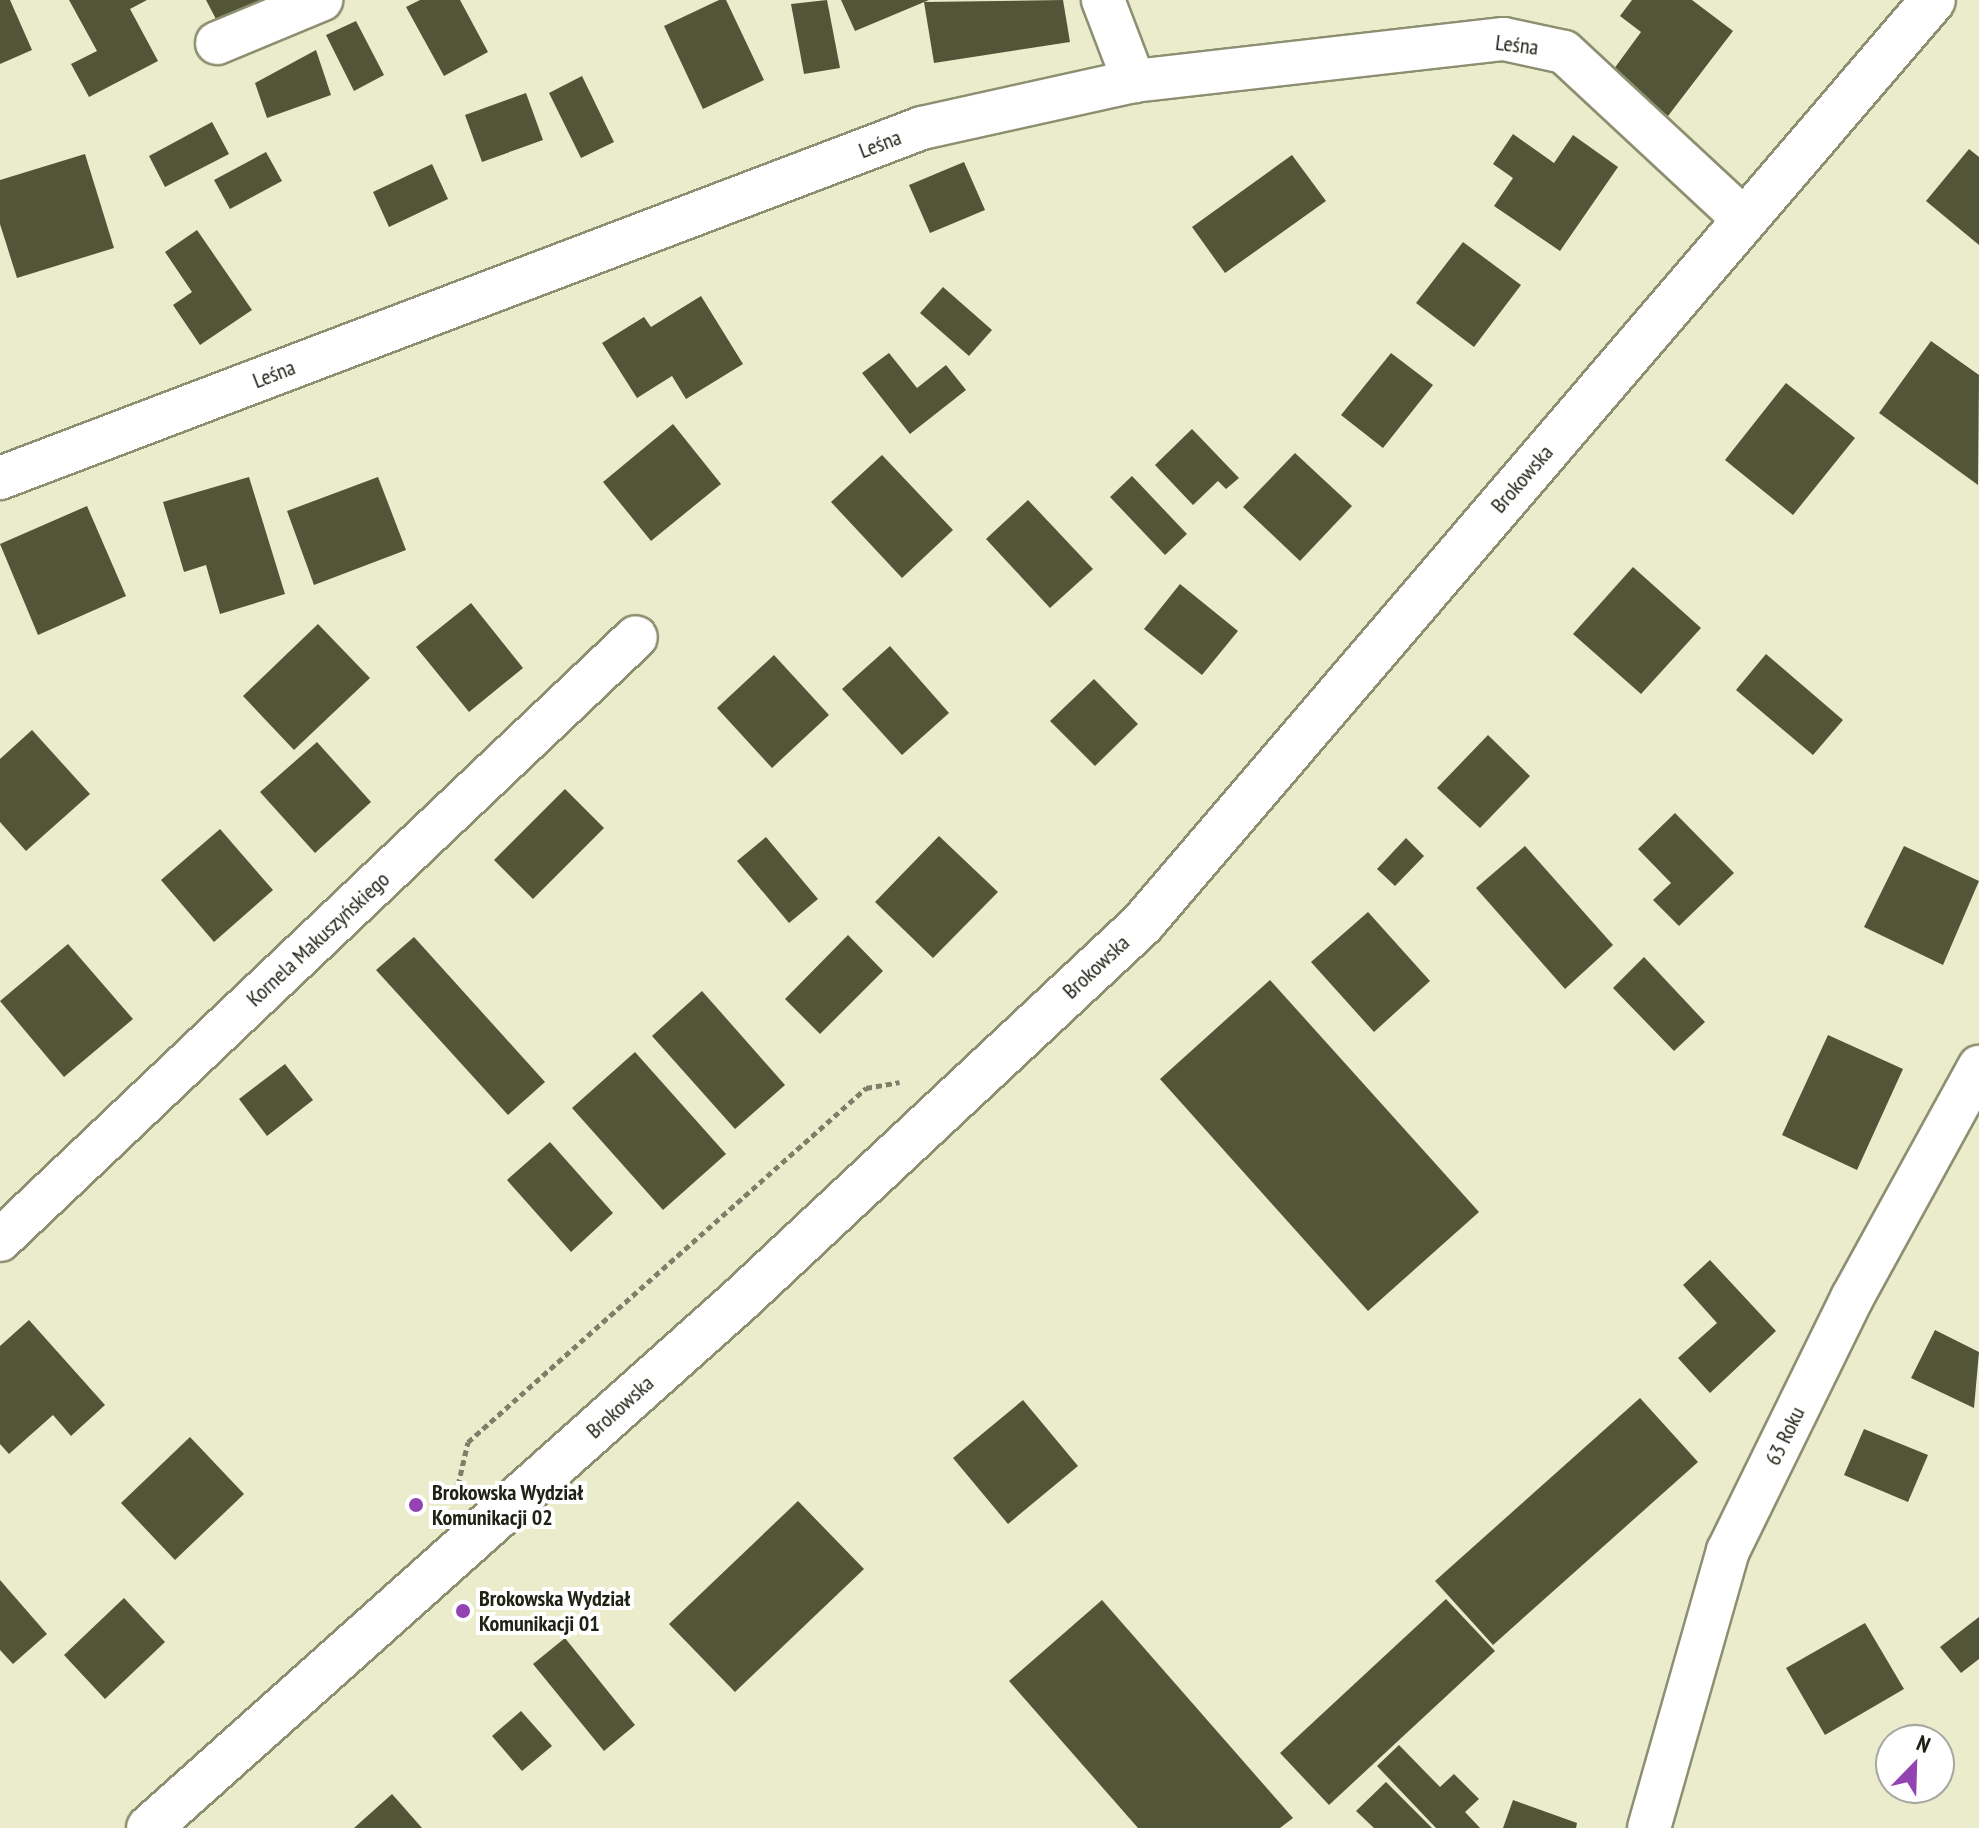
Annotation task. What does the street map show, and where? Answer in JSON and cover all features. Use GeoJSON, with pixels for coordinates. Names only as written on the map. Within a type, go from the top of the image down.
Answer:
{"type":"FeatureCollection","features":[{"type":"Feature","properties":{"kind":"street"},"geometry":{"type":"LineString","coordinates":[[217,43],[321,0]]}},
{"type":"Feature","properties":{"kind":"street"},"geometry":{"type":"LineString","coordinates":[[1103,0],[1134,81]]}},
{"type":"Feature","properties":{"kind":"street","name":"Brokowska"},"geometry":{"type":"LineString","coordinates":[[149,1828],[741,1299],[1142,924],[1933,0]]}},
{"type":"Feature","properties":{"kind":"street","name":"Leśna"},"geometry":{"type":"LineString","coordinates":[[0,478],[922,128],[1134,81],[1504,39],[1564,52],[1744,219]]}},
{"type":"Feature","properties":{"kind":"street","name":"Kornela Makuszyńskiego"},"geometry":{"type":"LineString","coordinates":[[0,1240],[636,637]]}},
{"type":"Feature","properties":{"kind":"street","name":"63 Roku"},"geometry":{"type":"LineString","coordinates":[[1649,1828],[1728,1551],[1852,1298],[1979,1067]]}},
{"type":"Feature","properties":{"kind":"path"},"geometry":{"type":"LineString","coordinates":[[455,1496],[468,1442],[866,1088],[908,1081]]}},
{"type":"Feature","properties":{"kind":"building"},"geometry":{"type":"Polygon","coordinates":[[[0,0],[10,0],[32,50],[0,64],[0,0]]]}},
{"type":"Feature","properties":{"kind":"building"},"geometry":{"type":"Polygon","coordinates":[[[69,0],[147,0],[130,9],[158,61],[89,97],[71,64],[97,51],[69,0]]]}},
{"type":"Feature","properties":{"kind":"building"},"geometry":{"type":"Polygon","coordinates":[[[206,0],[260,0],[218,23],[206,0]]]}},
{"type":"Feature","properties":{"kind":"building"},"geometry":{"type":"Polygon","coordinates":[[[420,0],[460,0],[488,52],[444,76],[406,7],[420,0]]]}},
{"type":"Feature","properties":{"kind":"building"},"geometry":{"type":"Polygon","coordinates":[[[719,0],[726,0],[764,80],[703,109],[664,26],[719,0]]]}},
{"type":"Feature","properties":{"kind":"building"},"geometry":{"type":"Polygon","coordinates":[[[827,0],[840,68],[804,74],[791,4],[827,0]]]}},
{"type":"Feature","properties":{"kind":"building"},"geometry":{"type":"Polygon","coordinates":[[[841,0],[929,0],[855,31],[841,0]]]}},
{"type":"Feature","properties":{"kind":"building"},"geometry":{"type":"Polygon","coordinates":[[[1063,0],[1070,42],[934,63],[924,2],[1063,0]]]}},
{"type":"Feature","properties":{"kind":"building"},"geometry":{"type":"Polygon","coordinates":[[[1632,0],[1692,0],[1733,31],[1668,116],[1611,73],[1641,32],[1620,16],[1632,0]]]}},
{"type":"Feature","properties":{"kind":"building"},"geometry":{"type":"Polygon","coordinates":[[[356,21],[384,75],[354,91],[326,35],[356,21]]]}},
{"type":"Feature","properties":{"kind":"building"},"geometry":{"type":"Polygon","coordinates":[[[316,50],[331,95],[267,118],[255,83],[316,50]]]}},
{"type":"Feature","properties":{"kind":"building"},"geometry":{"type":"Polygon","coordinates":[[[582,76],[614,142],[581,158],[549,93],[582,76]]]}},
{"type":"Feature","properties":{"kind":"building"},"geometry":{"type":"Polygon","coordinates":[[[526,93],[543,140],[482,162],[465,115],[526,93]]]}},
{"type":"Feature","properties":{"kind":"building"},"geometry":{"type":"Polygon","coordinates":[[[212,122],[229,154],[165,187],[149,156],[212,122]]]}},
{"type":"Feature","properties":{"kind":"building"},"geometry":{"type":"Polygon","coordinates":[[[1513,134],[1554,163],[1573,135],[1618,167],[1560,251],[1494,206],[1513,178],[1493,164],[1513,134]]]}},
{"type":"Feature","properties":{"kind":"building"},"geometry":{"type":"Polygon","coordinates":[[[1969,149],[1979,157],[1979,245],[1926,201],[1969,149]]]}},
{"type":"Feature","properties":{"kind":"building"},"geometry":{"type":"Polygon","coordinates":[[[266,152],[282,181],[230,209],[214,180],[266,152]]]}},
{"type":"Feature","properties":{"kind":"building"},"geometry":{"type":"Polygon","coordinates":[[[85,154],[114,248],[17,278],[0,224],[0,180],[85,154]]]}},
{"type":"Feature","properties":{"kind":"building"},"geometry":{"type":"Polygon","coordinates":[[[1292,155],[1326,201],[1225,273],[1192,227],[1292,155]]]}},
{"type":"Feature","properties":{"kind":"building"},"geometry":{"type":"Polygon","coordinates":[[[964,162],[985,210],[930,233],[909,185],[964,162]]]}},
{"type":"Feature","properties":{"kind":"building"},"geometry":{"type":"Polygon","coordinates":[[[432,164],[448,199],[389,227],[373,192],[432,164]]]}},
{"type":"Feature","properties":{"kind":"building"},"geometry":{"type":"Polygon","coordinates":[[[197,230],[252,310],[200,345],[173,305],[192,292],[165,252],[197,230]]]}},
{"type":"Feature","properties":{"kind":"building"},"geometry":{"type":"Polygon","coordinates":[[[1463,242],[1521,285],[1474,347],[1416,303],[1463,242]]]}},
{"type":"Feature","properties":{"kind":"building"},"geometry":{"type":"Polygon","coordinates":[[[943,287],[992,330],[969,356],[920,313],[943,287]]]}},
{"type":"Feature","properties":{"kind":"building"},"geometry":{"type":"Polygon","coordinates":[[[701,296],[743,364],[686,399],[672,376],[637,398],[602,343],[644,317],[651,327],[701,296]]]}},
{"type":"Feature","properties":{"kind":"building"},"geometry":{"type":"Polygon","coordinates":[[[1931,341],[1979,375],[1978,485],[1879,413],[1931,341]]]}},
{"type":"Feature","properties":{"kind":"building"},"geometry":{"type":"Polygon","coordinates":[[[889,353],[917,388],[946,365],[966,390],[910,434],[862,373],[889,353]]]}},
{"type":"Feature","properties":{"kind":"building"},"geometry":{"type":"Polygon","coordinates":[[[1391,353],[1433,385],[1383,448],[1341,415],[1391,353]]]}},
{"type":"Feature","properties":{"kind":"building"},"geometry":{"type":"Polygon","coordinates":[[[1786,383],[1855,438],[1793,515],[1725,460],[1786,383]]]}},
{"type":"Feature","properties":{"kind":"building"},"geometry":{"type":"Polygon","coordinates":[[[673,424],[721,484],[651,541],[603,482],[673,424]]]}},
{"type":"Feature","properties":{"kind":"building"},"geometry":{"type":"Polygon","coordinates":[[[1192,429],[1239,478],[1226,489],[1218,481],[1193,505],[1155,465],[1192,429]]]}},
{"type":"Feature","properties":{"kind":"building"},"geometry":{"type":"Polygon","coordinates":[[[1295,453],[1352,506],[1300,561],[1243,507],[1295,453]]]}},
{"type":"Feature","properties":{"kind":"building"},"geometry":{"type":"Polygon","coordinates":[[[882,455],[953,530],[902,578],[831,502],[882,455]]]}},
{"type":"Feature","properties":{"kind":"building"},"geometry":{"type":"Polygon","coordinates":[[[1132,476],[1187,534],[1165,555],[1110,497],[1132,476]]]}},
{"type":"Feature","properties":{"kind":"building"},"geometry":{"type":"Polygon","coordinates":[[[249,477],[285,594],[220,614],[206,565],[184,572],[163,502],[249,477]]]}},
{"type":"Feature","properties":{"kind":"building"},"geometry":{"type":"Polygon","coordinates":[[[378,477],[406,550],[314,585],[287,511],[378,477]]]}},
{"type":"Feature","properties":{"kind":"building"},"geometry":{"type":"Polygon","coordinates":[[[1028,500],[1093,569],[1050,608],[986,539],[1028,500]]]}},
{"type":"Feature","properties":{"kind":"building"},"geometry":{"type":"Polygon","coordinates":[[[87,506],[126,596],[38,635],[0,544],[87,506]]]}},
{"type":"Feature","properties":{"kind":"building"},"geometry":{"type":"Polygon","coordinates":[[[1633,567],[1701,628],[1641,694],[1573,634],[1633,567]]]}},
{"type":"Feature","properties":{"kind":"building"},"geometry":{"type":"Polygon","coordinates":[[[1180,584],[1238,631],[1202,675],[1144,629],[1180,584]]]}},
{"type":"Feature","properties":{"kind":"building"},"geometry":{"type":"Polygon","coordinates":[[[471,603],[523,668],[469,712],[416,647],[471,603]]]}},
{"type":"Feature","properties":{"kind":"building"},"geometry":{"type":"Polygon","coordinates":[[[318,624],[370,678],[294,750],[243,696],[318,624]]]}},
{"type":"Feature","properties":{"kind":"building"},"geometry":{"type":"Polygon","coordinates":[[[890,646],[949,713],[902,755],[842,689],[890,646]]]}},
{"type":"Feature","properties":{"kind":"building"},"geometry":{"type":"Polygon","coordinates":[[[1766,654],[1843,720],[1813,755],[1736,690],[1766,654]]]}},
{"type":"Feature","properties":{"kind":"building"},"geometry":{"type":"Polygon","coordinates":[[[774,655],[829,715],[772,768],[717,708],[774,655]]]}},
{"type":"Feature","properties":{"kind":"building"},"geometry":{"type":"Polygon","coordinates":[[[1094,679],[1138,724],[1095,766],[1050,721],[1094,679]]]}},
{"type":"Feature","properties":{"kind":"building"},"geometry":{"type":"Polygon","coordinates":[[[32,730],[90,794],[26,851],[0,822],[0,759],[32,730]]]}},
{"type":"Feature","properties":{"kind":"building"},"geometry":{"type":"Polygon","coordinates":[[[1488,735],[1530,776],[1480,828],[1437,788],[1488,735]]]}},
{"type":"Feature","properties":{"kind":"building"},"geometry":{"type":"Polygon","coordinates":[[[317,742],[371,802],[315,853],[260,792],[317,742]]]}},
{"type":"Feature","properties":{"kind":"building"},"geometry":{"type":"Polygon","coordinates":[[[565,789],[604,828],[533,899],[494,860],[565,789]]]}},
{"type":"Feature","properties":{"kind":"building"},"geometry":{"type":"Polygon","coordinates":[[[1675,813],[1734,873],[1679,926],[1653,900],[1671,883],[1638,849],[1675,813]]]}},
{"type":"Feature","properties":{"kind":"building"},"geometry":{"type":"Polygon","coordinates":[[[220,829],[273,890],[214,942],[161,880],[220,829]]]}},
{"type":"Feature","properties":{"kind":"building"},"geometry":{"type":"Polygon","coordinates":[[[939,836],[998,892],[933,958],[875,902],[939,836]]]}},
{"type":"Feature","properties":{"kind":"building"},"geometry":{"type":"Polygon","coordinates":[[[766,837],[818,899],[789,923],[737,861],[766,837]]]}},
{"type":"Feature","properties":{"kind":"building"},"geometry":{"type":"Polygon","coordinates":[[[1406,838],[1424,856],[1395,886],[1377,869],[1406,838]]]}},
{"type":"Feature","properties":{"kind":"building"},"geometry":{"type":"Polygon","coordinates":[[[1525,846],[1613,945],[1565,989],[1476,888],[1525,846]]]}},
{"type":"Feature","properties":{"kind":"building"},"geometry":{"type":"Polygon","coordinates":[[[1904,846],[1979,881],[1943,965],[1864,927],[1904,846]]]}},
{"type":"Feature","properties":{"kind":"building"},"geometry":{"type":"Polygon","coordinates":[[[1368,912],[1430,981],[1374,1032],[1311,962],[1368,912]]]}},
{"type":"Feature","properties":{"kind":"building"},"geometry":{"type":"Polygon","coordinates":[[[848,935],[883,971],[820,1034],[785,999],[848,935]]]}},
{"type":"Feature","properties":{"kind":"building"},"geometry":{"type":"Polygon","coordinates":[[[414,937],[545,1082],[508,1115],[376,970],[414,937]]]}},
{"type":"Feature","properties":{"kind":"building"},"geometry":{"type":"Polygon","coordinates":[[[68,944],[133,1019],[64,1077],[0,1001],[68,944]]]}},
{"type":"Feature","properties":{"kind":"building"},"geometry":{"type":"Polygon","coordinates":[[[1644,957],[1705,1022],[1674,1051],[1613,988],[1644,957]]]}},
{"type":"Feature","properties":{"kind":"building"},"geometry":{"type":"Polygon","coordinates":[[[1270,980],[1479,1212],[1368,1311],[1160,1079],[1270,980]]]}},
{"type":"Feature","properties":{"kind":"building"},"geometry":{"type":"Polygon","coordinates":[[[702,991],[785,1085],[735,1129],[652,1036],[702,991]]]}},
{"type":"Feature","properties":{"kind":"building"},"geometry":{"type":"Polygon","coordinates":[[[1828,1035],[1903,1069],[1857,1170],[1782,1135],[1828,1035]]]}},
{"type":"Feature","properties":{"kind":"building"},"geometry":{"type":"Polygon","coordinates":[[[635,1052],[726,1154],[663,1210],[572,1108],[635,1052]]]}},
{"type":"Feature","properties":{"kind":"building"},"geometry":{"type":"Polygon","coordinates":[[[285,1064],[313,1100],[267,1136],[239,1099],[285,1064]]]}},
{"type":"Feature","properties":{"kind":"building"},"geometry":{"type":"Polygon","coordinates":[[[550,1142],[613,1213],[571,1252],[507,1180],[550,1142]]]}},
{"type":"Feature","properties":{"kind":"building"},"geometry":{"type":"Polygon","coordinates":[[[1710,1260],[1776,1331],[1710,1393],[1678,1358],[1717,1323],[1683,1285],[1710,1260]]]}},
{"type":"Feature","properties":{"kind":"building"},"geometry":{"type":"Polygon","coordinates":[[[29,1320],[105,1405],[71,1436],[53,1415],[9,1454],[0,1444],[0,1346],[29,1320]]]}},
{"type":"Feature","properties":{"kind":"building"},"geometry":{"type":"Polygon","coordinates":[[[1935,1330],[1979,1352],[1974,1408],[1911,1378],[1935,1330]]]}},
{"type":"Feature","properties":{"kind":"building"},"geometry":{"type":"Polygon","coordinates":[[[1640,1398],[1698,1462],[1493,1645],[1435,1581],[1640,1398]]]}},
{"type":"Feature","properties":{"kind":"building"},"geometry":{"type":"Polygon","coordinates":[[[1023,1400],[1078,1466],[1008,1524],[953,1458],[1023,1400]]]}},
{"type":"Feature","properties":{"kind":"building"},"geometry":{"type":"Polygon","coordinates":[[[1864,1429],[1928,1455],[1908,1502],[1844,1475],[1864,1429]]]}},
{"type":"Feature","properties":{"kind":"building"},"geometry":{"type":"Polygon","coordinates":[[[190,1437],[244,1494],[175,1560],[121,1503],[190,1437]]]}},
{"type":"Feature","properties":{"kind":"building"},"geometry":{"type":"Polygon","coordinates":[[[798,1501],[864,1569],[735,1692],[669,1624],[798,1501]]]}},
{"type":"Feature","properties":{"kind":"building"},"geometry":{"type":"Polygon","coordinates":[[[0,1580],[47,1634],[13,1664],[0,1650],[0,1580]]]}},
{"type":"Feature","properties":{"kind":"building"},"geometry":{"type":"Polygon","coordinates":[[[124,1598],[165,1642],[105,1699],[64,1655],[124,1598]]]}},
{"type":"Feature","properties":{"kind":"building"},"geometry":{"type":"Polygon","coordinates":[[[1446,1599],[1495,1651],[1329,1805],[1280,1753],[1446,1599]]]}},
{"type":"Feature","properties":{"kind":"building"},"geometry":{"type":"Polygon","coordinates":[[[1102,1600],[1293,1818],[1280,1828],[1138,1828],[1009,1681],[1102,1600]]]}},
{"type":"Feature","properties":{"kind":"building"},"geometry":{"type":"Polygon","coordinates":[[[1979,1617],[1979,1659],[1961,1673],[1940,1647],[1979,1617]]]}},
{"type":"Feature","properties":{"kind":"building"},"geometry":{"type":"Polygon","coordinates":[[[1865,1623],[1904,1689],[1825,1735],[1786,1668],[1865,1623]]]}},
{"type":"Feature","properties":{"kind":"building"},"geometry":{"type":"Polygon","coordinates":[[[565,1638],[635,1725],[604,1751],[533,1664],[565,1638]]]}},
{"type":"Feature","properties":{"kind":"building"},"geometry":{"type":"Polygon","coordinates":[[[521,1711],[552,1746],[522,1771],[492,1736],[521,1711]]]}},
{"type":"Feature","properties":{"kind":"building"},"geometry":{"type":"Polygon","coordinates":[[[1399,1745],[1440,1787],[1454,1774],[1479,1799],[1465,1812],[1480,1828],[1436,1828],[1377,1766],[1399,1745]]]}},
{"type":"Feature","properties":{"kind":"building"},"geometry":{"type":"Polygon","coordinates":[[[1386,1782],[1432,1828],[1374,1828],[1356,1811],[1386,1782]]]}},
{"type":"Feature","properties":{"kind":"building"},"geometry":{"type":"Polygon","coordinates":[[[392,1794],[422,1828],[354,1828],[392,1794]]]}},
{"type":"Feature","properties":{"kind":"building"},"geometry":{"type":"Polygon","coordinates":[[[1513,1800],[1577,1823],[1576,1828],[1503,1828],[1513,1800]]]}},
{"type":"Feature","properties":{"kind":"place","name":"Brokowska Wydział Komunikacji 02"},"geometry":{"type":"Point","coordinates":[416,1505]}},
{"type":"Feature","properties":{"kind":"place","name":"Brokowska Wydział Komunikacji 01"},"geometry":{"type":"Point","coordinates":[463,1611]}}]}
